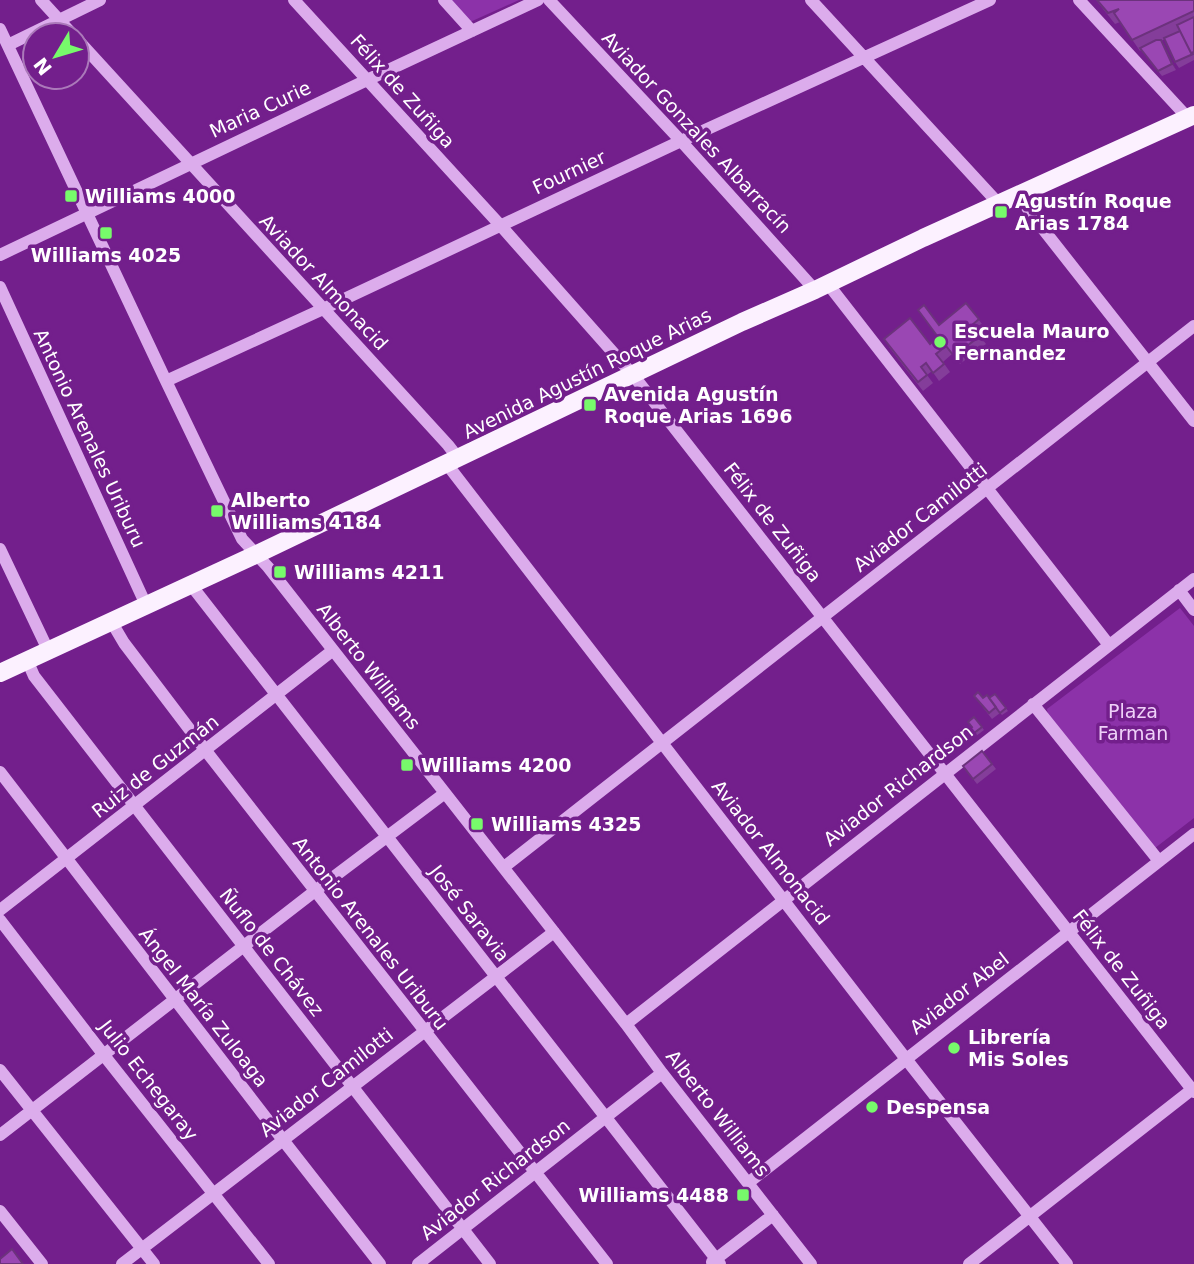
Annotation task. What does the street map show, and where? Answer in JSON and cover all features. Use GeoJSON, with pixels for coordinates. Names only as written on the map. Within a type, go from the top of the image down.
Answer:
{"type":"FeatureCollection","features":[{"type":"Feature","properties":{"kind":"main road","name":"Avenida Agustín Roque Arias"},"geometry":{"type":"LineString","coordinates":[[0,673],[255,555],[742,322],[1191,116]]}},
{"type":"Feature","properties":{"kind":"street"},"geometry":{"type":"LineString","coordinates":[[41,0],[59,19]]}},
{"type":"Feature","properties":{"kind":"street"},"geometry":{"type":"LineString","coordinates":[[8,45],[100,0]]}},
{"type":"Feature","properties":{"kind":"street","name":"Félix de Zuñiga"},"geometry":{"type":"LineString","coordinates":[[294,0],[633,374],[1193,1089]]}},
{"type":"Feature","properties":{"kind":"street"},"geometry":{"type":"LineString","coordinates":[[444,0],[472,31]]}},
{"type":"Feature","properties":{"kind":"street","name":"Maria Curie"},"geometry":{"type":"LineString","coordinates":[[0,255],[538,0]]}},
{"type":"Feature","properties":{"kind":"street","name":"Aviador Gonzales Albarracín"},"geometry":{"type":"LineString","coordinates":[[549,0],[822,287],[987,488],[1109,645]]}},
{"type":"Feature","properties":{"kind":"street"},"geometry":{"type":"LineString","coordinates":[[811,0],[999,204]]}},
{"type":"Feature","properties":{"kind":"street","name":"Fournier"},"geometry":{"type":"LineString","coordinates":[[166,381],[990,0]]}},
{"type":"Feature","properties":{"kind":"street"},"geometry":{"type":"LineString","coordinates":[[1079,0],[1191,116]]}},
{"type":"Feature","properties":{"kind":"street","name":"Alberto Williams"},"geometry":{"type":"LineString","coordinates":[[0,29],[242,539],[268,567],[504,867],[811,1264]]}},
{"type":"Feature","properties":{"kind":"street","name":"Aviador Almonacid"},"geometry":{"type":"LineString","coordinates":[[91,54],[448,446],[452,461],[662,743],[1067,1264]]}},
{"type":"Feature","properties":{"kind":"street"},"geometry":{"type":"LineString","coordinates":[[1019,195],[1194,421]]}},
{"type":"Feature","properties":{"kind":"street","name":"Antonio Arenales Uriburu"},"geometry":{"type":"LineString","coordinates":[[0,287],[146,605]]}},
{"type":"Feature","properties":{"kind":"street","name":"Aviador Camilotti"},"geometry":{"type":"LineString","coordinates":[[504,867],[1194,326]]}},
{"type":"Feature","properties":{"kind":"street"},"geometry":{"type":"LineString","coordinates":[[0,549],[48,650]]}},
{"type":"Feature","properties":{"kind":"street","name":"Aviador Richardson"},"geometry":{"type":"LineString","coordinates":[[626,1024],[1194,579]]}},
{"type":"Feature","properties":{"kind":"street","name":"José Saravia"},"geometry":{"type":"LineString","coordinates":[[191,585],[716,1262]]}},
{"type":"Feature","properties":{"kind":"street"},"geometry":{"type":"LineString","coordinates":[[1179,590],[1194,610]]}},
{"type":"Feature","properties":{"kind":"street","name":"Antonio Arenales Uriburu"},"geometry":{"type":"LineString","coordinates":[[111,621],[124,643],[206,751],[607,1264]]}},
{"type":"Feature","properties":{"kind":"street","name":"Ruiz de Guzmán"},"geometry":{"type":"LineString","coordinates":[[0,910],[332,650]]}},
{"type":"Feature","properties":{"kind":"street","name":"Ñuflo de Chávez"},"geometry":{"type":"LineString","coordinates":[[27,660],[34,676],[490,1264]]}},
{"type":"Feature","properties":{"kind":"street"},"geometry":{"type":"LineString","coordinates":[[1033,704],[1159,861]]}},
{"type":"Feature","properties":{"kind":"street","name":"Ángel María Zuloaga"},"geometry":{"type":"LineString","coordinates":[[0,772],[380,1264]]}},
{"type":"Feature","properties":{"kind":"street"},"geometry":{"type":"LineString","coordinates":[[0,1135],[314,891],[445,793]]}},
{"type":"Feature","properties":{"kind":"street","name":"Aviador Abel"},"geometry":{"type":"LineString","coordinates":[[748,1182],[1194,834]]}},
{"type":"Feature","properties":{"kind":"street","name":"Julio Echegaray"},"geometry":{"type":"LineString","coordinates":[[0,919],[269,1264]]}},
{"type":"Feature","properties":{"kind":"street","name":"Aviador Camilotti"},"geometry":{"type":"LineString","coordinates":[[122,1264],[554,932]]}},
{"type":"Feature","properties":{"kind":"street"},"geometry":{"type":"LineString","coordinates":[[0,1070],[154,1264]]}},
{"type":"Feature","properties":{"kind":"street","name":"Aviador Richardson"},"geometry":{"type":"LineString","coordinates":[[418,1264],[662,1073]]}},
{"type":"Feature","properties":{"kind":"street"},"geometry":{"type":"LineString","coordinates":[[969,1264],[1193,1089]]}},
{"type":"Feature","properties":{"kind":"street"},"geometry":{"type":"LineString","coordinates":[[0,1211],[42,1264]]}},
{"type":"Feature","properties":{"kind":"street"},"geometry":{"type":"LineString","coordinates":[[716,1262],[773,1215]]}},
{"type":"Feature","properties":{"kind":"green space"},"geometry":{"type":"Polygon","coordinates":[[[451,0],[519,0],[470,22],[451,0]]]}},
{"type":"Feature","properties":{"kind":"green space","name":"Plaza Farman"},"geometry":{"type":"Polygon","coordinates":[[[1180,608],[1194,626],[1194,818],[1155,848],[1048,715],[1047,709],[1180,608]]]}},
{"type":"Feature","properties":{"kind":"building"},"geometry":{"type":"Polygon","coordinates":[[[1097,0],[1194,0],[1194,11],[1132,40],[1114,13],[1119,9],[1108,13],[1097,0]]]}},
{"type":"Feature","properties":{"kind":"building"},"geometry":{"type":"Polygon","coordinates":[[[1194,17],[1194,52],[1191,53],[1177,25],[1194,17]]]}},
{"type":"Feature","properties":{"kind":"building"},"geometry":{"type":"Polygon","coordinates":[[[1180,31],[1193,54],[1175,62],[1164,38],[1180,31]]]}},
{"type":"Feature","properties":{"kind":"building"},"geometry":{"type":"Polygon","coordinates":[[[1161,40],[1172,64],[1158,71],[1140,48],[1161,40]]]}},
{"type":"Feature","properties":{"kind":"building"},"geometry":{"type":"Polygon","coordinates":[[[966,303],[979,319],[972,325],[981,335],[954,356],[946,346],[936,354],[944,364],[933,373],[926,363],[921,367],[927,375],[918,382],[884,339],[910,318],[930,344],[938,337],[918,310],[924,305],[939,325],[966,303]]]}},
{"type":"Feature","properties":{"kind":"building"},"geometry":{"type":"Polygon","coordinates":[[[978,692],[983,698],[987,695],[996,707],[989,713],[974,696],[978,692]]]}},
{"type":"Feature","properties":{"kind":"building"},"geometry":{"type":"Polygon","coordinates":[[[995,694],[1006,708],[1000,713],[989,698],[995,694]]]}},
{"type":"Feature","properties":{"kind":"building"},"geometry":{"type":"Polygon","coordinates":[[[974,717],[982,727],[970,736],[967,731],[972,727],[968,722],[974,717]]]}},
{"type":"Feature","properties":{"kind":"building"},"geometry":{"type":"Polygon","coordinates":[[[982,751],[992,764],[973,779],[963,766],[982,751]]]}},
{"type":"Feature","properties":{"kind":"building"},"geometry":{"type":"Polygon","coordinates":[[[12,1249],[23,1264],[0,1264],[0,1259],[12,1249]]]}},
{"type":"Feature","properties":{"kind":"place","name":"Williams 4000"},"geometry":{"type":"Point","coordinates":[71,196]}},
{"type":"Feature","properties":{"kind":"place","name":"Agustín Roque Arias 1784"},"geometry":{"type":"Point","coordinates":[1001,212]}},
{"type":"Feature","properties":{"kind":"place","name":"Williams 4025"},"geometry":{"type":"Point","coordinates":[106,233]}},
{"type":"Feature","properties":{"kind":"place","name":"Escuela Mauro Fernandez"},"geometry":{"type":"Point","coordinates":[940,342]}},
{"type":"Feature","properties":{"kind":"place","name":"Avenida Agustín Roque Arias 1696"},"geometry":{"type":"Point","coordinates":[590,405]}},
{"type":"Feature","properties":{"kind":"place","name":"Alberto Williams 4184"},"geometry":{"type":"Point","coordinates":[217,511]}},
{"type":"Feature","properties":{"kind":"place","name":"Williams 4211"},"geometry":{"type":"Point","coordinates":[280,572]}},
{"type":"Feature","properties":{"kind":"place","name":"Williams 4200"},"geometry":{"type":"Point","coordinates":[407,765]}},
{"type":"Feature","properties":{"kind":"place","name":"Williams 4325"},"geometry":{"type":"Point","coordinates":[477,824]}},
{"type":"Feature","properties":{"kind":"place","name":"Librería Mis Soles"},"geometry":{"type":"Point","coordinates":[954,1048]}},
{"type":"Feature","properties":{"kind":"place","name":"Despensa"},"geometry":{"type":"Point","coordinates":[872,1107]}},
{"type":"Feature","properties":{"kind":"place","name":"Williams 4488"},"geometry":{"type":"Point","coordinates":[743,1195]}}]}
